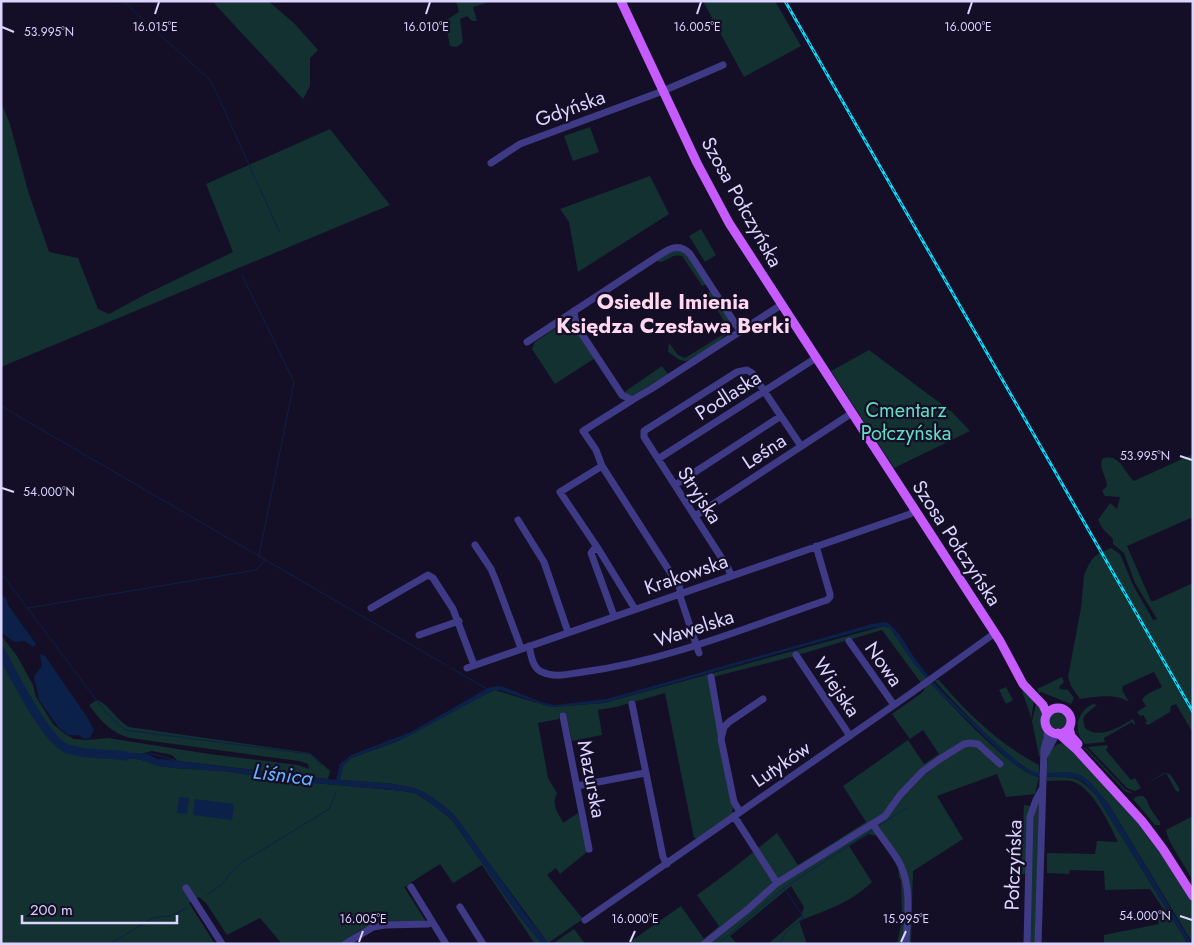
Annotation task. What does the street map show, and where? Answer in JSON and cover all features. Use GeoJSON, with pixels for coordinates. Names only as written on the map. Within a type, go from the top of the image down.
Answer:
{"type":"FeatureCollection","features":[{"type":"Feature","properties":{"kind":"main road","name":"Szosa Połczyńska"},"geometry":{"type":"LineString","coordinates":[[621,1],[722,211],[995,633],[1023,684],[1043,705],[1047,714]]}},
{"type":"Feature","properties":{"kind":"main road","name":"Szosa Połczyńska"},"geometry":{"type":"LineString","coordinates":[[1012,662],[1040,696],[1060,708]]}},
{"type":"Feature","properties":{"kind":"main road"},"geometry":{"type":"LineString","coordinates":[[1060,708],[1066,710],[1070,716],[1069,728],[1064,732],[1052,732],[1047,727],[1045,720],[1047,714],[1052,709],[1060,708]]}},
{"type":"Feature","properties":{"kind":"main road"},"geometry":{"type":"LineString","coordinates":[[1069,728],[1073,739],[1129,797],[1158,831],[1193,890]]}},
{"type":"Feature","properties":{"kind":"main road"},"geometry":{"type":"LineString","coordinates":[[1058,733],[1070,742],[1151,831],[1193,896]]}},
{"type":"Feature","properties":{"kind":"street","name":"Gdyńska"},"geometry":{"type":"LineString","coordinates":[[491,163],[520,144],[663,91],[723,65]]}},
{"type":"Feature","properties":{"kind":"street"},"geometry":{"type":"LineString","coordinates":[[527,342],[663,252],[678,247],[690,254],[740,331]]}},
{"type":"Feature","properties":{"kind":"street"},"geometry":{"type":"LineString","coordinates":[[698,653],[679,586],[602,466],[596,450],[583,431],[781,304]]}},
{"type":"Feature","properties":{"kind":"street"},"geometry":{"type":"LineString","coordinates":[[574,311],[576,325],[622,396],[630,400],[634,398]]}},
{"type":"Feature","properties":{"kind":"street","name":"Podlaska"},"geometry":{"type":"LineString","coordinates":[[658,459],[816,358]]}},
{"type":"Feature","properties":{"kind":"street","name":"Stryjska"},"geometry":{"type":"LineString","coordinates":[[731,575],[644,437],[644,431],[741,370],[752,372],[765,390]]}},
{"type":"Feature","properties":{"kind":"street"},"geometry":{"type":"LineString","coordinates":[[765,390],[801,446]]}},
{"type":"Feature","properties":{"kind":"street","name":"Leśna"},"geometry":{"type":"LineString","coordinates":[[694,516],[852,413]]}},
{"type":"Feature","properties":{"kind":"street"},"geometry":{"type":"LineString","coordinates":[[675,485],[781,416]]}},
{"type":"Feature","properties":{"kind":"street"},"geometry":{"type":"LineString","coordinates":[[602,466],[560,492],[636,609]]}},
{"type":"Feature","properties":{"kind":"street","name":"Krakowska"},"geometry":{"type":"LineString","coordinates":[[459,621],[471,666],[910,514],[915,510]]}},
{"type":"Feature","properties":{"kind":"street"},"geometry":{"type":"LineString","coordinates":[[518,520],[544,562],[568,632]]}},
{"type":"Feature","properties":{"kind":"street"},"geometry":{"type":"LineString","coordinates":[[475,545],[491,569],[521,648]]}},
{"type":"Feature","properties":{"kind":"street","name":"Wawelska"},"geometry":{"type":"LineString","coordinates":[[529,646],[534,665],[538,670],[549,674],[559,676],[602,670],[661,657],[827,600],[830,594],[816,546]]}},
{"type":"Feature","properties":{"kind":"street"},"geometry":{"type":"LineString","coordinates":[[599,550],[594,549],[591,553],[614,616]]}},
{"type":"Feature","properties":{"kind":"street"},"geometry":{"type":"LineString","coordinates":[[371,608],[428,575],[433,578],[444,593],[459,621],[419,635]]}},
{"type":"Feature","properties":{"kind":"street","name":"Lutyków"},"geometry":{"type":"LineString","coordinates":[[585,920],[995,633]]}},
{"type":"Feature","properties":{"kind":"street","name":"Nowa"},"geometry":{"type":"LineString","coordinates":[[849,641],[894,705]]}},
{"type":"Feature","properties":{"kind":"street","name":"Wiejska"},"geometry":{"type":"LineString","coordinates":[[796,656],[850,736]]}},
{"type":"Feature","properties":{"kind":"street"},"geometry":{"type":"LineString","coordinates":[[711,676],[721,739],[737,814],[777,884]]}},
{"type":"Feature","properties":{"kind":"street"},"geometry":{"type":"LineString","coordinates":[[721,739],[724,727],[729,722],[764,698]]}},
{"type":"Feature","properties":{"kind":"street"},"geometry":{"type":"LineString","coordinates":[[632,704],[662,857],[666,864]]}},
{"type":"Feature","properties":{"kind":"street","name":"Mazurska"},"geometry":{"type":"LineString","coordinates":[[563,716],[590,849]]}},
{"type":"Feature","properties":{"kind":"street","name":"Połczyńska"},"geometry":{"type":"LineString","coordinates":[[1038,944],[1042,789],[1047,727]]}},
{"type":"Feature","properties":{"kind":"street","name":"Połczyńska"},"geometry":{"type":"LineString","coordinates":[[1044,757],[1058,733]]}},
{"type":"Feature","properties":{"kind":"street"},"geometry":{"type":"LineString","coordinates":[[1050,744],[1062,741],[1070,742]]}},
{"type":"Feature","properties":{"kind":"street"},"geometry":{"type":"LineString","coordinates":[[704,944],[777,884],[874,827],[885,816],[900,795],[940,758],[964,744],[978,744],[1000,764]]}},
{"type":"Feature","properties":{"kind":"street"},"geometry":{"type":"LineString","coordinates":[[577,786],[645,773]]}},
{"type":"Feature","properties":{"kind":"street","name":"Połczyńska"},"geometry":{"type":"LineString","coordinates":[[1027,944],[1030,817],[1042,789]]}},
{"type":"Feature","properties":{"kind":"street"},"geometry":{"type":"LineString","coordinates":[[874,827],[900,865],[905,877],[908,896],[906,944]]}},
{"type":"Feature","properties":{"kind":"street"},"geometry":{"type":"LineString","coordinates":[[411,887],[446,944]]}},
{"type":"Feature","properties":{"kind":"street"},"geometry":{"type":"LineString","coordinates":[[186,888],[222,944]]}},
{"type":"Feature","properties":{"kind":"street"},"geometry":{"type":"LineString","coordinates":[[460,907],[483,944]]}},
{"type":"Feature","properties":{"kind":"street"},"geometry":{"type":"LineString","coordinates":[[345,944],[373,927],[428,924],[432,922]]}},
{"type":"Feature","properties":{"kind":"green space"},"geometry":{"type":"Polygon","coordinates":[[[212,1],[268,1],[294,23],[318,50],[310,58],[310,86],[303,99],[212,1]]]}},
{"type":"Feature","properties":{"kind":"green space"},"geometry":{"type":"Polygon","coordinates":[[[453,1],[492,1],[473,7],[477,21],[472,21],[467,16],[460,19],[463,42],[457,47],[450,46],[445,21],[459,12],[457,4],[453,1]]]}},
{"type":"Feature","properties":{"kind":"green space"},"geometry":{"type":"Polygon","coordinates":[[[703,1],[775,1],[801,46],[744,77],[703,1]]]}},
{"type":"Feature","properties":{"kind":"green space"},"geometry":{"type":"Polygon","coordinates":[[[1,102],[10,124],[28,191],[49,252],[78,258],[98,309],[109,314],[233,252],[206,184],[330,129],[390,205],[1,367],[1,102]]]}},
{"type":"Feature","properties":{"kind":"green space"},"geometry":{"type":"Polygon","coordinates":[[[590,127],[599,152],[573,161],[564,136],[590,127]]]}},
{"type":"Feature","properties":{"kind":"green space"},"geometry":{"type":"Polygon","coordinates":[[[650,176],[669,214],[578,272],[569,222],[560,209],[650,176]]]}},
{"type":"Feature","properties":{"kind":"green space"},"geometry":{"type":"Polygon","coordinates":[[[701,229],[716,255],[705,262],[689,236],[701,229]]]}},
{"type":"Feature","properties":{"kind":"green space"},"geometry":{"type":"Polygon","coordinates":[[[677,250],[686,253],[706,283],[705,285],[702,286],[682,256],[674,256],[658,262],[669,252],[677,250]]]}},
{"type":"Feature","properties":{"kind":"green space"},"geometry":{"type":"Polygon","coordinates":[[[709,291],[728,318],[731,328],[711,348],[690,360],[680,360],[668,352],[669,343],[678,355],[685,358],[722,335],[725,331],[725,323],[708,294],[709,291]]]}},
{"type":"Feature","properties":{"kind":"green space"},"geometry":{"type":"Polygon","coordinates":[[[568,320],[595,358],[555,384],[532,349],[535,342],[568,320]]]}},
{"type":"Feature","properties":{"kind":"green space","name":"Cmentarz Połczyńska"},"geometry":{"type":"Polygon","coordinates":[[[869,350],[952,412],[970,431],[894,468],[831,371],[869,350]]]}},
{"type":"Feature","properties":{"kind":"green space"},"geometry":{"type":"Polygon","coordinates":[[[662,366],[668,374],[632,396],[623,393],[662,366]]]}},
{"type":"Feature","properties":{"kind":"green space"},"geometry":{"type":"Polygon","coordinates":[[[1193,454],[1193,517],[1127,546],[1151,601],[1193,583],[1193,709],[1102,552],[1111,548],[1120,554],[1133,585],[1153,620],[1157,619],[1135,583],[1124,553],[1113,544],[1113,539],[1103,529],[1098,520],[1110,503],[1117,509],[1120,497],[1105,496],[1102,491],[1107,486],[1101,466],[1102,459],[1113,458],[1121,464],[1134,481],[1193,454]]]}},
{"type":"Feature","properties":{"kind":"green space"},"geometry":{"type":"Polygon","coordinates":[[[1100,553],[1193,715],[1193,733],[1176,704],[1171,706],[1170,712],[1148,725],[1145,723],[1147,721],[1143,715],[1140,716],[1137,712],[1146,706],[1142,700],[1144,697],[1162,687],[1154,672],[1123,686],[1122,690],[1129,702],[1118,697],[1080,699],[1071,686],[1068,677],[1081,608],[1084,575],[1094,557],[1100,553]]]}},
{"type":"Feature","properties":{"kind":"green space"},"geometry":{"type":"Polygon","coordinates":[[[884,626],[890,628],[927,678],[921,683],[882,630],[791,657],[713,677],[733,807],[732,815],[699,838],[694,838],[665,693],[616,707],[598,710],[602,735],[572,741],[566,714],[559,714],[559,719],[538,723],[548,778],[557,793],[555,798],[556,809],[563,823],[578,813],[588,851],[560,874],[556,868],[547,875],[583,919],[548,943],[452,813],[425,793],[407,787],[340,780],[343,766],[351,758],[398,741],[480,696],[495,690],[551,707],[604,703],[884,626]]]}},
{"type":"Feature","properties":{"kind":"green space"},"geometry":{"type":"Polygon","coordinates":[[[1,635],[17,656],[33,685],[36,697],[53,724],[74,739],[108,738],[209,754],[298,765],[309,769],[308,764],[299,761],[123,736],[107,726],[89,705],[97,700],[106,705],[120,721],[129,727],[310,753],[330,771],[328,779],[178,761],[172,755],[152,751],[140,754],[120,753],[113,756],[142,760],[159,766],[174,768],[224,771],[292,781],[404,791],[417,794],[452,820],[520,917],[542,944],[535,944],[482,865],[453,883],[440,864],[407,885],[421,910],[406,886],[404,887],[427,923],[377,923],[360,930],[340,944],[282,944],[260,918],[227,935],[206,903],[199,897],[189,903],[215,944],[1,944],[1,635]]]}},
{"type":"Feature","properties":{"kind":"green space"},"geometry":{"type":"Polygon","coordinates":[[[1062,677],[1064,682],[1059,687],[1060,689],[1068,690],[1074,698],[1071,704],[1041,692],[1039,693],[1037,689],[1062,677]]]}},
{"type":"Feature","properties":{"kind":"green space"},"geometry":{"type":"Polygon","coordinates":[[[933,679],[939,680],[973,716],[998,738],[1039,765],[1039,774],[1029,770],[1001,748],[933,679]]]}},
{"type":"Feature","properties":{"kind":"green space"},"geometry":{"type":"Polygon","coordinates":[[[930,682],[999,751],[1014,764],[1028,773],[1039,777],[1035,794],[1006,797],[997,774],[937,796],[963,839],[913,871],[911,943],[897,944],[902,919],[901,880],[899,878],[898,866],[877,836],[869,834],[849,846],[872,882],[847,901],[799,921],[807,944],[768,944],[801,916],[804,907],[791,886],[730,936],[737,944],[627,944],[681,906],[704,939],[719,926],[697,895],[777,833],[798,865],[866,822],[843,786],[908,740],[924,764],[939,754],[923,730],[910,739],[892,714],[923,692],[927,683],[930,682]]]}},
{"type":"Feature","properties":{"kind":"green space"},"geometry":{"type":"Polygon","coordinates":[[[1006,687],[1013,700],[1006,704],[999,690],[1006,687]]]}},
{"type":"Feature","properties":{"kind":"green space"},"geometry":{"type":"Polygon","coordinates":[[[1021,688],[1034,701],[1031,719],[1030,714],[1021,688]]]}},
{"type":"Feature","properties":{"kind":"green space"},"geometry":{"type":"Polygon","coordinates":[[[1037,701],[1042,715],[1044,734],[1041,756],[1039,756],[1032,721],[1037,701]]]}},
{"type":"Feature","properties":{"kind":"green space"},"geometry":{"type":"Polygon","coordinates":[[[1093,704],[1097,705],[1083,719],[1085,728],[1091,731],[1103,733],[1133,719],[1135,723],[1134,725],[1132,722],[1104,738],[1105,742],[1085,744],[1079,733],[1078,722],[1083,711],[1093,704]]]}},
{"type":"Feature","properties":{"kind":"green space"},"geometry":{"type":"Polygon","coordinates":[[[1054,711],[1062,711],[1067,716],[1065,727],[1054,729],[1049,724],[1049,716],[1054,711]]]}},
{"type":"Feature","properties":{"kind":"green space"},"geometry":{"type":"Polygon","coordinates":[[[1062,743],[1143,824],[1190,896],[1193,902],[1193,944],[1108,803],[1081,776],[1069,773],[1047,774],[1048,755],[1053,748],[1062,743]]]}},
{"type":"Feature","properties":{"kind":"green space"},"geometry":{"type":"Polygon","coordinates":[[[1107,745],[1106,750],[1131,780],[1135,778],[1141,788],[1135,791],[1127,788],[1088,747],[1107,745]]]}},
{"type":"Feature","properties":{"kind":"green space"},"geometry":{"type":"Polygon","coordinates":[[[1084,748],[1125,789],[1133,793],[1126,792],[1084,748]]]}},
{"type":"Feature","properties":{"kind":"green space"},"geometry":{"type":"Polygon","coordinates":[[[1166,773],[1170,774],[1179,788],[1179,792],[1176,791],[1166,773]]]}},
{"type":"Feature","properties":{"kind":"green space"},"geometry":{"type":"Polygon","coordinates":[[[1047,777],[1074,778],[1096,795],[1188,944],[1104,944],[1104,935],[1159,924],[1156,912],[1164,910],[1150,889],[1105,890],[1104,871],[1070,870],[1069,874],[1047,873],[1047,853],[1095,854],[1097,841],[1118,842],[1099,807],[1086,790],[1079,784],[1071,781],[1047,781],[1047,777]]]}},
{"type":"Feature","properties":{"kind":"green space"},"geometry":{"type":"Polygon","coordinates":[[[1143,796],[1147,800],[1160,825],[1155,825],[1134,800],[1134,798],[1143,796]]]}},
{"type":"Feature","properties":{"kind":"green space"},"geometry":{"type":"Polygon","coordinates":[[[1039,800],[1035,944],[1029,944],[1032,818],[1039,800]]]}},
{"type":"Feature","properties":{"kind":"green space"},"geometry":{"type":"Polygon","coordinates":[[[1024,805],[1030,806],[1026,873],[1021,875],[1024,805]]]}},
{"type":"Feature","properties":{"kind":"green space"},"geometry":{"type":"Polygon","coordinates":[[[1193,816],[1193,882],[1170,842],[1166,830],[1193,816]]]}},
{"type":"Feature","properties":{"kind":"green space"},"geometry":{"type":"Polygon","coordinates":[[[574,929],[585,944],[552,944],[574,929]]]}},
{"type":"Feature","properties":{"kind":"water"},"geometry":{"type":"Polygon","coordinates":[[[1,595],[6,598],[8,605],[36,644],[33,647],[25,641],[14,642],[3,634],[1,629],[1,595]]]}},
{"type":"Feature","properties":{"kind":"water"},"geometry":{"type":"Polygon","coordinates":[[[886,622],[898,632],[914,657],[937,686],[1022,766],[1045,773],[1073,773],[1084,777],[1092,784],[1108,803],[1192,944],[1188,944],[1096,795],[1085,783],[1076,778],[1033,776],[1011,762],[941,695],[914,664],[890,628],[886,626],[867,629],[604,703],[551,707],[500,690],[494,690],[407,737],[351,758],[343,766],[340,780],[390,784],[417,789],[444,806],[458,819],[526,915],[549,944],[542,944],[520,917],[452,820],[417,794],[404,791],[292,781],[224,771],[174,768],[111,755],[122,753],[142,754],[149,755],[158,760],[336,780],[340,764],[351,755],[411,732],[488,688],[504,687],[541,702],[554,705],[607,699],[872,624],[886,622]]]}},
{"type":"Feature","properties":{"kind":"water"},"geometry":{"type":"Polygon","coordinates":[[[40,654],[45,656],[87,717],[94,730],[90,738],[84,739],[79,735],[68,735],[59,728],[39,700],[34,676],[42,666],[40,654]]]}},
{"type":"Feature","properties":{"kind":"water"},"geometry":{"type":"Polygon","coordinates":[[[179,797],[189,798],[187,814],[177,813],[179,797]]]}},
{"type":"Feature","properties":{"kind":"water"},"geometry":{"type":"Polygon","coordinates":[[[195,799],[234,804],[232,820],[193,815],[195,799]]]}},
{"type":"Feature","properties":{"kind":"waterway"},"geometry":{"type":"LineString","coordinates":[[123,1],[211,81],[280,233]]}},
{"type":"Feature","properties":{"kind":"waterway"},"geometry":{"type":"LineString","coordinates":[[242,275],[294,382],[259,556]]}},
{"type":"Feature","properties":{"kind":"waterway"},"geometry":{"type":"LineString","coordinates":[[1,406],[446,665]]}},
{"type":"Feature","properties":{"kind":"waterway"},"geometry":{"type":"LineString","coordinates":[[28,608],[256,570],[265,560]]}},
{"type":"Feature","properties":{"kind":"waterway"},"geometry":{"type":"LineString","coordinates":[[1,573],[106,713],[125,730],[310,754],[322,765]]}},
{"type":"Feature","properties":{"kind":"waterway","name":"Liśnica"},"geometry":{"type":"LineString","coordinates":[[1,652],[31,706],[50,734],[60,744],[68,749],[81,752],[126,756]]}},
{"type":"Feature","properties":{"kind":"waterway"},"geometry":{"type":"LineString","coordinates":[[451,668],[487,689]]}},
{"type":"Feature","properties":{"kind":"waterway"},"geometry":{"type":"LineString","coordinates":[[140,754],[148,753],[178,761]]}},
{"type":"Feature","properties":{"kind":"waterway"},"geometry":{"type":"LineString","coordinates":[[207,895],[221,885],[241,863],[329,809],[336,792]]}},
{"type":"Feature","properties":{"kind":"waterway"},"geometry":{"type":"LineString","coordinates":[[878,826],[907,808]]}},
{"type":"Feature","properties":{"kind":"waterway"},"geometry":{"type":"LineString","coordinates":[[718,944],[784,888],[873,830]]}},
{"type":"Feature","properties":{"kind":"waterway"},"geometry":{"type":"LineString","coordinates":[[780,944],[786,933],[802,920],[803,916],[784,888]]}},
{"type":"Feature","properties":{"kind":"waterway"},"geometry":{"type":"LineString","coordinates":[[110,944],[153,918],[170,916],[187,908]]}},
{"type":"Feature","properties":{"kind":"railway"},"geometry":{"type":"LineString","coordinates":[[785,1],[1193,712]]}},
{"type":"Feature","properties":{"kind":"district","name":"Osiedle Imienia Księdza Czesława Berki"},"geometry":{"type":"Point","coordinates":[673,314]}}]}
